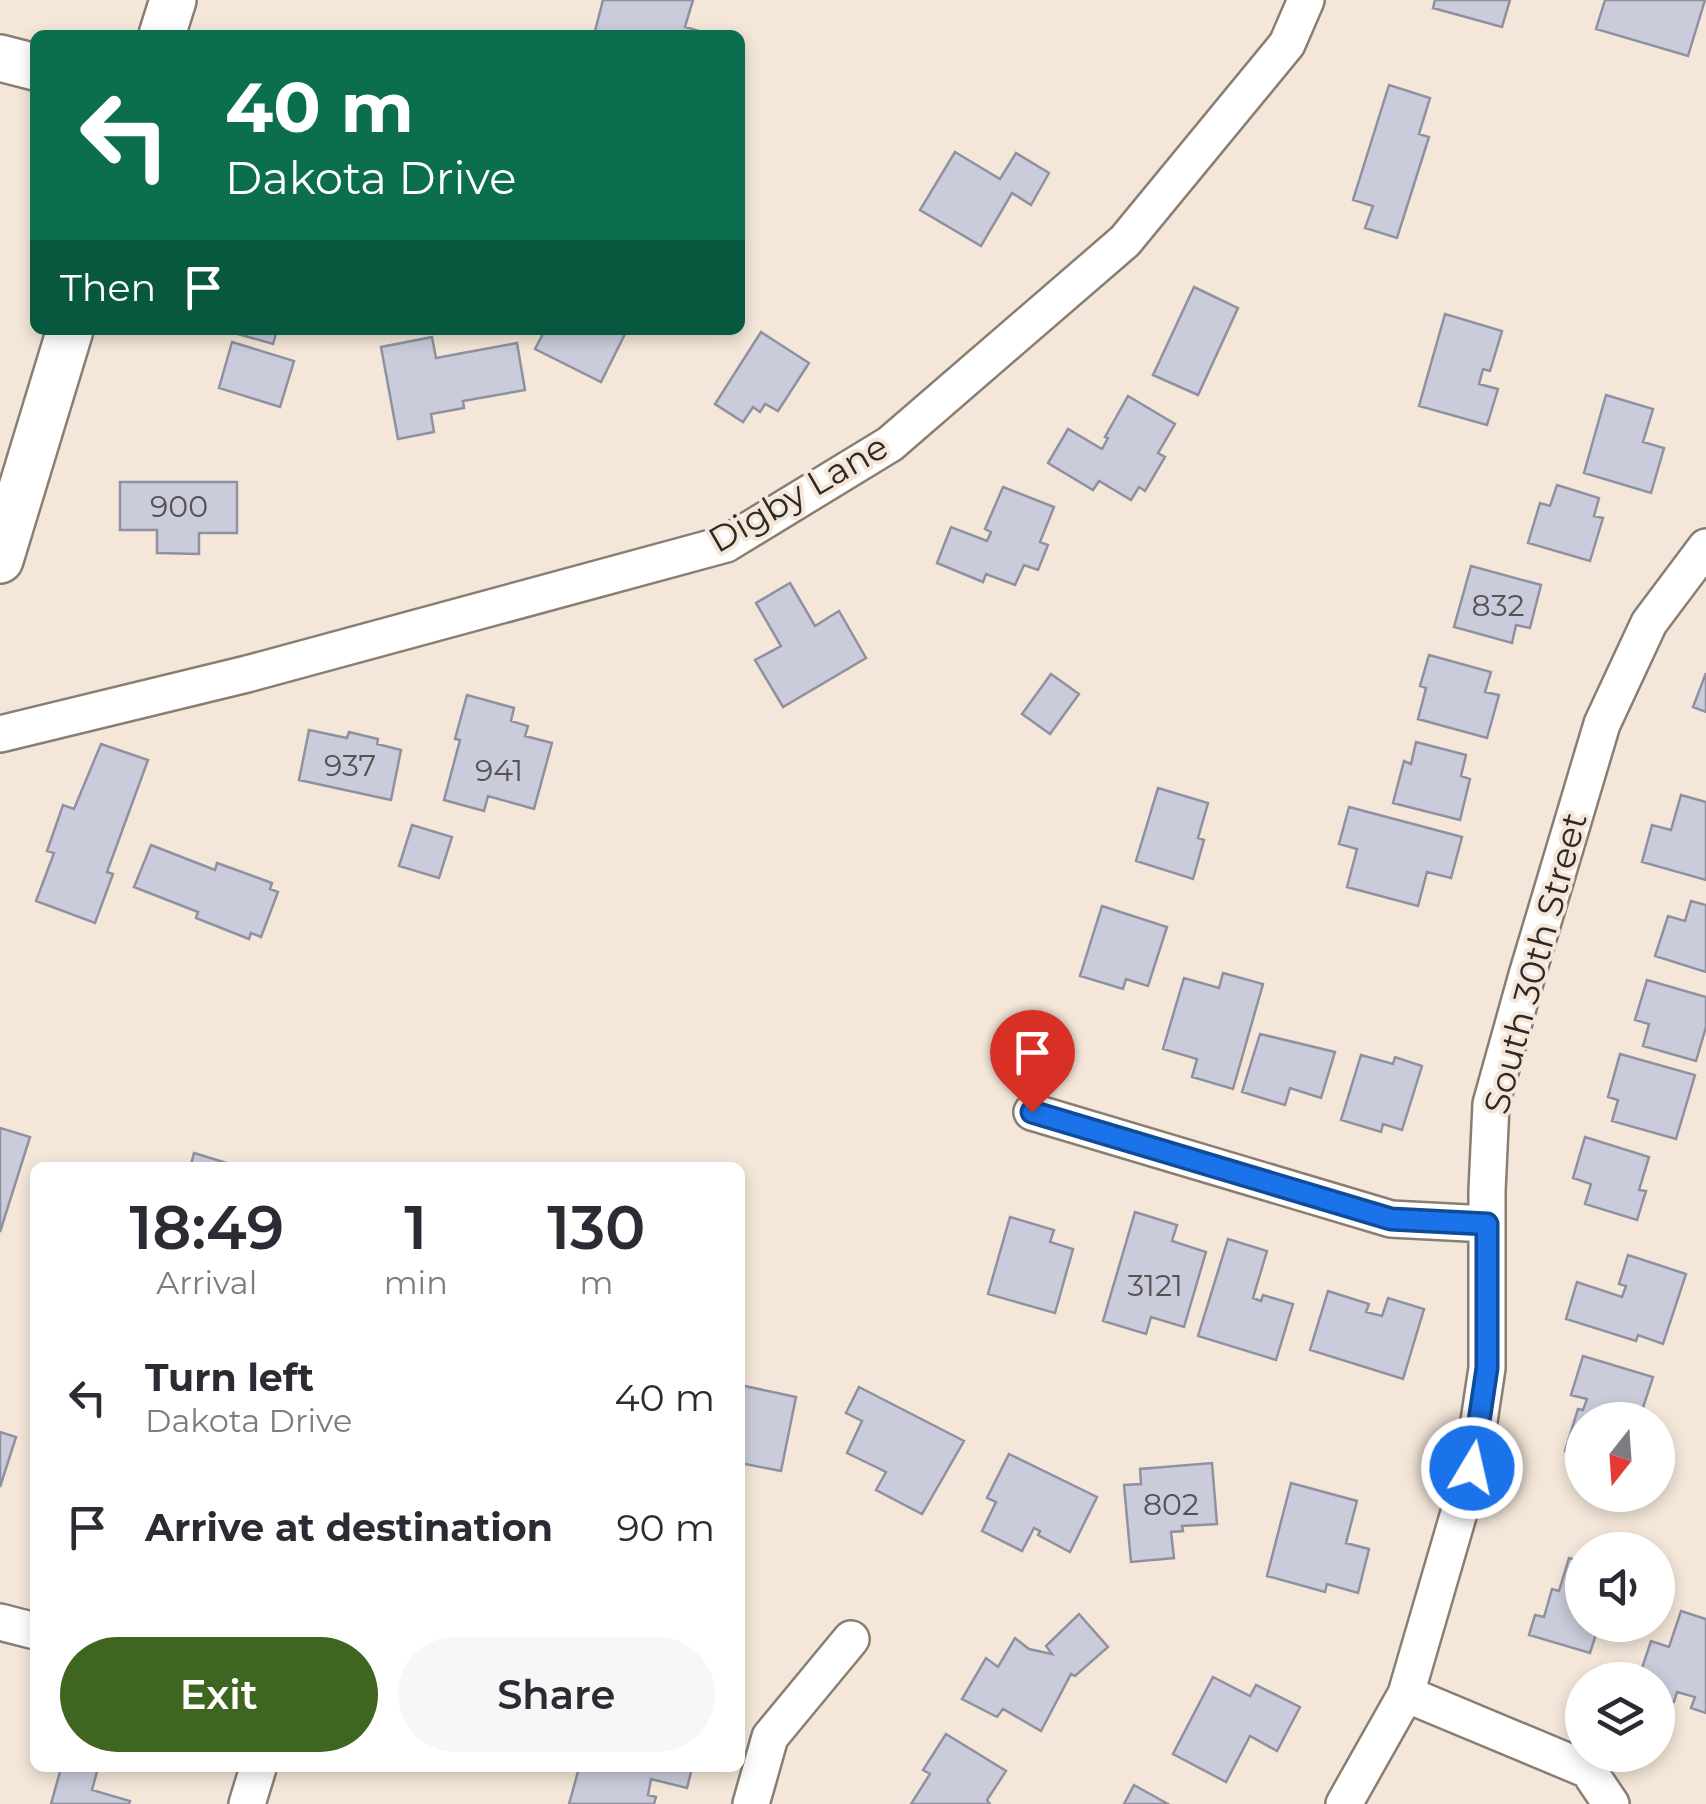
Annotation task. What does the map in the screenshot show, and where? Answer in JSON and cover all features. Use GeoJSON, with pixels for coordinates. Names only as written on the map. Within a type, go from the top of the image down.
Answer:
{"type":"FeatureCollection","features":[{"type":"Feature","properties":{"kind":"street"},"geometry":{"type":"LineString","coordinates":[[164,30],[173,0]]}},
{"type":"Feature","properties":{"kind":"street","name":"Digby Lane"},"geometry":{"type":"LineString","coordinates":[[0,734],[247,674],[726,544],[890,444],[1126,241],[1287,44],[1306,0]]}},
{"type":"Feature","properties":{"kind":"street"},"geometry":{"type":"LineString","coordinates":[[0,58],[30,66]]}},
{"type":"Feature","properties":{"kind":"street"},"geometry":{"type":"LineString","coordinates":[[0,560],[68,335]]}},
{"type":"Feature","properties":{"kind":"street","name":"South 30th Street"},"geometry":{"type":"LineString","coordinates":[[1344,1804],[1406,1694],[1472,1468],[1487,1368],[1491,1104],[1602,724],[1649,622],[1706,548]]}},
{"type":"Feature","properties":{"kind":"street"},"geometry":{"type":"LineString","coordinates":[[1032,1112],[1391,1219],[1487,1224]]}},
{"type":"Feature","properties":{"kind":"street"},"geometry":{"type":"LineString","coordinates":[[0,1622],[30,1631]]}},
{"type":"Feature","properties":{"kind":"street"},"geometry":{"type":"LineString","coordinates":[[751,1804],[770,1737],[851,1638]]}},
{"type":"Feature","properties":{"kind":"street"},"geometry":{"type":"LineString","coordinates":[[1406,1694],[1588,1770],[1611,1804]]}},
{"type":"Feature","properties":{"kind":"street"},"geometry":{"type":"LineString","coordinates":[[248,1804],[257,1772]]}},
{"type":"Feature","properties":{"kind":"building"},"geometry":{"type":"Polygon","coordinates":[[[603,0],[693,0],[685,27],[696,30],[595,30],[603,0]]]}},
{"type":"Feature","properties":{"kind":"building"},"geometry":{"type":"Polygon","coordinates":[[[1435,0],[1510,0],[1502,27],[1433,8],[1435,0]]]}},
{"type":"Feature","properties":{"kind":"building"},"geometry":{"type":"Polygon","coordinates":[[[1605,0],[1705,0],[1688,56],[1596,29],[1605,0]]]}},
{"type":"Feature","properties":{"kind":"building"},"geometry":{"type":"Polygon","coordinates":[[[1389,85],[1430,98],[1419,134],[1429,137],[1397,238],[1365,228],[1373,206],[1353,200],[1389,85]]]}},
{"type":"Feature","properties":{"kind":"building"},"geometry":{"type":"Polygon","coordinates":[[[955,152],[1000,179],[1016,153],[1049,173],[1031,205],[1012,193],[981,246],[920,210],[955,152]]]}},
{"type":"Feature","properties":{"kind":"building"},"geometry":{"type":"Polygon","coordinates":[[[1194,287],[1238,308],[1198,395],[1153,375],[1194,287]]]}},
{"type":"Feature","properties":{"kind":"building"},"geometry":{"type":"Polygon","coordinates":[[[1445,314],[1502,331],[1490,371],[1483,369],[1479,384],[1498,389],[1487,425],[1419,406],[1445,314]]]}},
{"type":"Feature","properties":{"kind":"building"},"geometry":{"type":"Polygon","coordinates":[[[761,332],[809,363],[778,411],[765,404],[760,412],[753,407],[743,422],[715,404],[761,332]]]}},
{"type":"Feature","properties":{"kind":"building"},"geometry":{"type":"Polygon","coordinates":[[[242,335],[276,335],[273,344],[242,335]]]}},
{"type":"Feature","properties":{"kind":"building"},"geometry":{"type":"Polygon","coordinates":[[[542,335],[624,335],[601,382],[535,349],[542,335]]]}},
{"type":"Feature","properties":{"kind":"building"},"geometry":{"type":"Polygon","coordinates":[[[432,337],[436,358],[517,343],[525,390],[463,401],[464,408],[431,414],[434,432],[398,439],[381,347],[432,337]]]}},
{"type":"Feature","properties":{"kind":"building"},"geometry":{"type":"Polygon","coordinates":[[[232,342],[294,361],[280,407],[219,388],[232,342]]]}},
{"type":"Feature","properties":{"kind":"building"},"geometry":{"type":"Polygon","coordinates":[[[1606,395],[1653,409],[1643,442],[1664,448],[1651,493],[1584,473],[1606,395]]]}},
{"type":"Feature","properties":{"kind":"building"},"geometry":{"type":"Polygon","coordinates":[[[1128,396],[1175,424],[1158,453],[1165,457],[1145,491],[1139,487],[1131,500],[1099,481],[1093,490],[1048,463],[1068,429],[1102,449],[1128,396]]]}},
{"type":"Feature","properties":{"kind":"building"},"geometry":{"type":"Polygon","coordinates":[[[120,482],[237,482],[237,533],[199,533],[199,554],[157,553],[157,530],[120,530],[120,482]]]}},
{"type":"Feature","properties":{"kind":"building"},"geometry":{"type":"Polygon","coordinates":[[[1557,485],[1599,498],[1594,516],[1603,518],[1590,561],[1528,543],[1540,503],[1550,506],[1557,485]]]}},
{"type":"Feature","properties":{"kind":"building"},"geometry":{"type":"Polygon","coordinates":[[[1003,487],[1054,507],[1040,542],[1048,545],[1038,570],[1024,565],[1015,585],[986,574],[983,582],[937,563],[951,527],[987,541],[991,532],[985,529],[1003,487]]]}},
{"type":"Feature","properties":{"kind":"building"},"geometry":{"type":"Polygon","coordinates":[[[1471,566],[1541,585],[1530,628],[1516,625],[1512,643],[1454,627],[1471,566]]]}},
{"type":"Feature","properties":{"kind":"building"},"geometry":{"type":"Polygon","coordinates":[[[790,583],[815,626],[839,611],[866,658],[783,707],[755,660],[781,646],[756,603],[790,583]]]}},
{"type":"Feature","properties":{"kind":"building"},"geometry":{"type":"Polygon","coordinates":[[[1429,655],[1491,672],[1485,692],[1499,695],[1487,738],[1418,719],[1426,688],[1420,686],[1429,655]]]}},
{"type":"Feature","properties":{"kind":"building"},"geometry":{"type":"Polygon","coordinates":[[[1706,673],[1706,712],[1693,707],[1706,673]]]}},
{"type":"Feature","properties":{"kind":"building"},"geometry":{"type":"Polygon","coordinates":[[[1051,674],[1079,694],[1050,734],[1022,714],[1051,674]]]}},
{"type":"Feature","properties":{"kind":"building"},"geometry":{"type":"Polygon","coordinates":[[[467,695],[514,708],[511,721],[528,726],[525,736],[552,743],[534,809],[488,796],[484,811],[444,800],[467,695]]]}},
{"type":"Feature","properties":{"kind":"building"},"geometry":{"type":"Polygon","coordinates":[[[309,730],[347,738],[349,732],[401,750],[391,800],[299,780],[309,730]]]}},
{"type":"Feature","properties":{"kind":"building"},"geometry":{"type":"Polygon","coordinates":[[[1416,742],[1466,755],[1461,776],[1470,779],[1460,820],[1393,803],[1404,761],[1411,764],[1416,742]]]}},
{"type":"Feature","properties":{"kind":"building"},"geometry":{"type":"Polygon","coordinates":[[[101,744],[148,760],[107,872],[113,874],[95,923],[36,901],[54,853],[47,851],[63,805],[74,809],[101,744]]]}},
{"type":"Feature","properties":{"kind":"building"},"geometry":{"type":"Polygon","coordinates":[[[1158,788],[1208,803],[1198,838],[1204,840],[1193,879],[1136,861],[1158,788]]]}},
{"type":"Feature","properties":{"kind":"building"},"geometry":{"type":"Polygon","coordinates":[[[1681,795],[1706,802],[1706,880],[1642,862],[1652,825],[1671,830],[1681,795]]]}},
{"type":"Feature","properties":{"kind":"building"},"geometry":{"type":"Polygon","coordinates":[[[1349,807],[1462,837],[1451,878],[1427,872],[1418,906],[1347,887],[1357,849],[1339,844],[1349,807]]]}},
{"type":"Feature","properties":{"kind":"building"},"geometry":{"type":"Polygon","coordinates":[[[412,825],[452,837],[439,878],[399,866],[412,825]]]}},
{"type":"Feature","properties":{"kind":"building"},"geometry":{"type":"Polygon","coordinates":[[[151,845],[215,870],[217,863],[272,883],[270,889],[278,892],[261,937],[251,933],[249,939],[196,918],[198,912],[134,887],[151,845]]]}},
{"type":"Feature","properties":{"kind":"building"},"geometry":{"type":"Polygon","coordinates":[[[1691,901],[1706,905],[1706,972],[1655,956],[1668,916],[1685,921],[1691,901]]]}},
{"type":"Feature","properties":{"kind":"building"},"geometry":{"type":"Polygon","coordinates":[[[1102,906],[1167,927],[1148,986],[1126,979],[1123,989],[1080,976],[1102,906]]]}},
{"type":"Feature","properties":{"kind":"building"},"geometry":{"type":"Polygon","coordinates":[[[1223,973],[1263,984],[1233,1089],[1192,1077],[1197,1059],[1163,1049],[1184,978],[1219,988],[1223,973]]]}},
{"type":"Feature","properties":{"kind":"building"},"geometry":{"type":"Polygon","coordinates":[[[1647,980],[1706,997],[1706,1027],[1696,1061],[1643,1046],[1649,1024],[1635,1020],[1647,980]]]}},
{"type":"Feature","properties":{"kind":"building"},"geometry":{"type":"Polygon","coordinates":[[[1260,1034],[1335,1052],[1321,1098],[1290,1088],[1285,1105],[1242,1092],[1260,1034]]]}},
{"type":"Feature","properties":{"kind":"building"},"geometry":{"type":"Polygon","coordinates":[[[1620,1054],[1695,1075],[1676,1139],[1612,1121],[1618,1100],[1608,1097],[1620,1054]]]}},
{"type":"Feature","properties":{"kind":"building"},"geometry":{"type":"Polygon","coordinates":[[[1361,1055],[1393,1064],[1395,1057],[1422,1066],[1402,1130],[1383,1124],[1381,1132],[1341,1120],[1361,1055]]]}},
{"type":"Feature","properties":{"kind":"building"},"geometry":{"type":"Polygon","coordinates":[[[0,1128],[30,1137],[0,1232],[0,1128]]]}},
{"type":"Feature","properties":{"kind":"building"},"geometry":{"type":"Polygon","coordinates":[[[1585,1137],[1649,1157],[1639,1190],[1646,1191],[1637,1220],[1585,1204],[1591,1184],[1573,1178],[1585,1137]]]}},
{"type":"Feature","properties":{"kind":"building"},"geometry":{"type":"Polygon","coordinates":[[[194,1153],[224,1162],[192,1162],[194,1153]]]}},
{"type":"Feature","properties":{"kind":"building"},"geometry":{"type":"Polygon","coordinates":[[[1135,1212],[1177,1225],[1172,1241],[1206,1252],[1184,1327],[1151,1317],[1146,1334],[1103,1321],[1135,1212]]]}},
{"type":"Feature","properties":{"kind":"building"},"geometry":{"type":"Polygon","coordinates":[[[1010,1217],[1054,1230],[1050,1242],[1073,1249],[1055,1313],[988,1294],[1010,1217]]]}},
{"type":"Feature","properties":{"kind":"building"},"geometry":{"type":"Polygon","coordinates":[[[1228,1239],[1267,1251],[1253,1298],[1261,1301],[1263,1295],[1293,1304],[1276,1360],[1198,1336],[1228,1239]]]}},
{"type":"Feature","properties":{"kind":"building"},"geometry":{"type":"Polygon","coordinates":[[[1628,1255],[1686,1274],[1663,1344],[1638,1335],[1636,1341],[1566,1319],[1577,1282],[1622,1297],[1626,1286],[1619,1284],[1628,1255]]]}},
{"type":"Feature","properties":{"kind":"building"},"geometry":{"type":"Polygon","coordinates":[[[1328,1291],[1369,1304],[1366,1312],[1382,1316],[1388,1298],[1424,1309],[1403,1379],[1310,1350],[1328,1291]]]}},
{"type":"Feature","properties":{"kind":"building"},"geometry":{"type":"Polygon","coordinates":[[[1583,1356],[1653,1377],[1645,1402],[1586,1402],[1587,1399],[1571,1395],[1583,1356]]]}},
{"type":"Feature","properties":{"kind":"building"},"geometry":{"type":"Polygon","coordinates":[[[745,1386],[796,1397],[781,1471],[745,1464],[745,1386]]]}},
{"type":"Feature","properties":{"kind":"building"},"geometry":{"type":"Polygon","coordinates":[[[859,1387],[964,1441],[922,1514],[876,1490],[886,1472],[847,1453],[862,1421],[846,1413],[859,1387]]]}},
{"type":"Feature","properties":{"kind":"building"},"geometry":{"type":"Polygon","coordinates":[[[0,1432],[16,1437],[0,1487],[0,1432]]]}},
{"type":"Feature","properties":{"kind":"building"},"geometry":{"type":"Polygon","coordinates":[[[1009,1454],[1097,1497],[1070,1552],[1038,1535],[1040,1531],[1034,1528],[1022,1551],[982,1531],[996,1502],[987,1498],[1009,1454]]]}},
{"type":"Feature","properties":{"kind":"building"},"geometry":{"type":"Polygon","coordinates":[[[1212,1463],[1217,1524],[1182,1526],[1183,1531],[1171,1532],[1174,1558],[1131,1562],[1124,1485],[1141,1484],[1140,1469],[1212,1463]]]}},
{"type":"Feature","properties":{"kind":"building"},"geometry":{"type":"Polygon","coordinates":[[[1291,1483],[1357,1501],[1346,1543],[1369,1549],[1358,1593],[1327,1584],[1325,1592],[1267,1576],[1291,1483]]]}},
{"type":"Feature","properties":{"kind":"building"},"geometry":{"type":"Polygon","coordinates":[[[1565,1571],[1565,1642],[1594,1642],[1590,1653],[1529,1635],[1535,1615],[1544,1617],[1552,1589],[1559,1591],[1565,1571]]]}},
{"type":"Feature","properties":{"kind":"building"},"geometry":{"type":"Polygon","coordinates":[[[1681,1611],[1706,1619],[1706,1713],[1691,1708],[1695,1697],[1677,1692],[1675,1699],[1675,1662],[1644,1662],[1651,1642],[1669,1647],[1675,1642],[1681,1611]]]}},
{"type":"Feature","properties":{"kind":"building"},"geometry":{"type":"Polygon","coordinates":[[[1079,1614],[1108,1647],[1075,1676],[1071,1674],[1041,1731],[1003,1709],[997,1717],[962,1699],[986,1658],[998,1667],[1015,1638],[1029,1649],[1052,1654],[1046,1646],[1079,1614]]]}},
{"type":"Feature","properties":{"kind":"building"},"geometry":{"type":"Polygon","coordinates":[[[1213,1677],[1250,1696],[1256,1685],[1300,1707],[1277,1751],[1250,1736],[1226,1782],[1173,1754],[1213,1677]]]}},
{"type":"Feature","properties":{"kind":"building"},"geometry":{"type":"Polygon","coordinates":[[[946,1734],[1006,1771],[987,1800],[990,1804],[911,1804],[930,1774],[923,1770],[946,1734]]]}},
{"type":"Feature","properties":{"kind":"building"},"geometry":{"type":"Polygon","coordinates":[[[60,1772],[97,1772],[92,1790],[130,1801],[129,1804],[51,1804],[60,1772]]]}},
{"type":"Feature","properties":{"kind":"building"},"geometry":{"type":"Polygon","coordinates":[[[578,1772],[691,1772],[687,1788],[651,1779],[648,1795],[656,1797],[654,1804],[569,1804],[578,1772]]]}},
{"type":"Feature","properties":{"kind":"building"},"geometry":{"type":"Polygon","coordinates":[[[1134,1785],[1168,1804],[1124,1804],[1134,1785]]]}},
{"type":"Feature","properties":{"kind":"route"},"geometry":{"type":"LineString","coordinates":[[1032,1112],[1391,1219],[1487,1224],[1487,1368],[1472,1468]]}}]}
